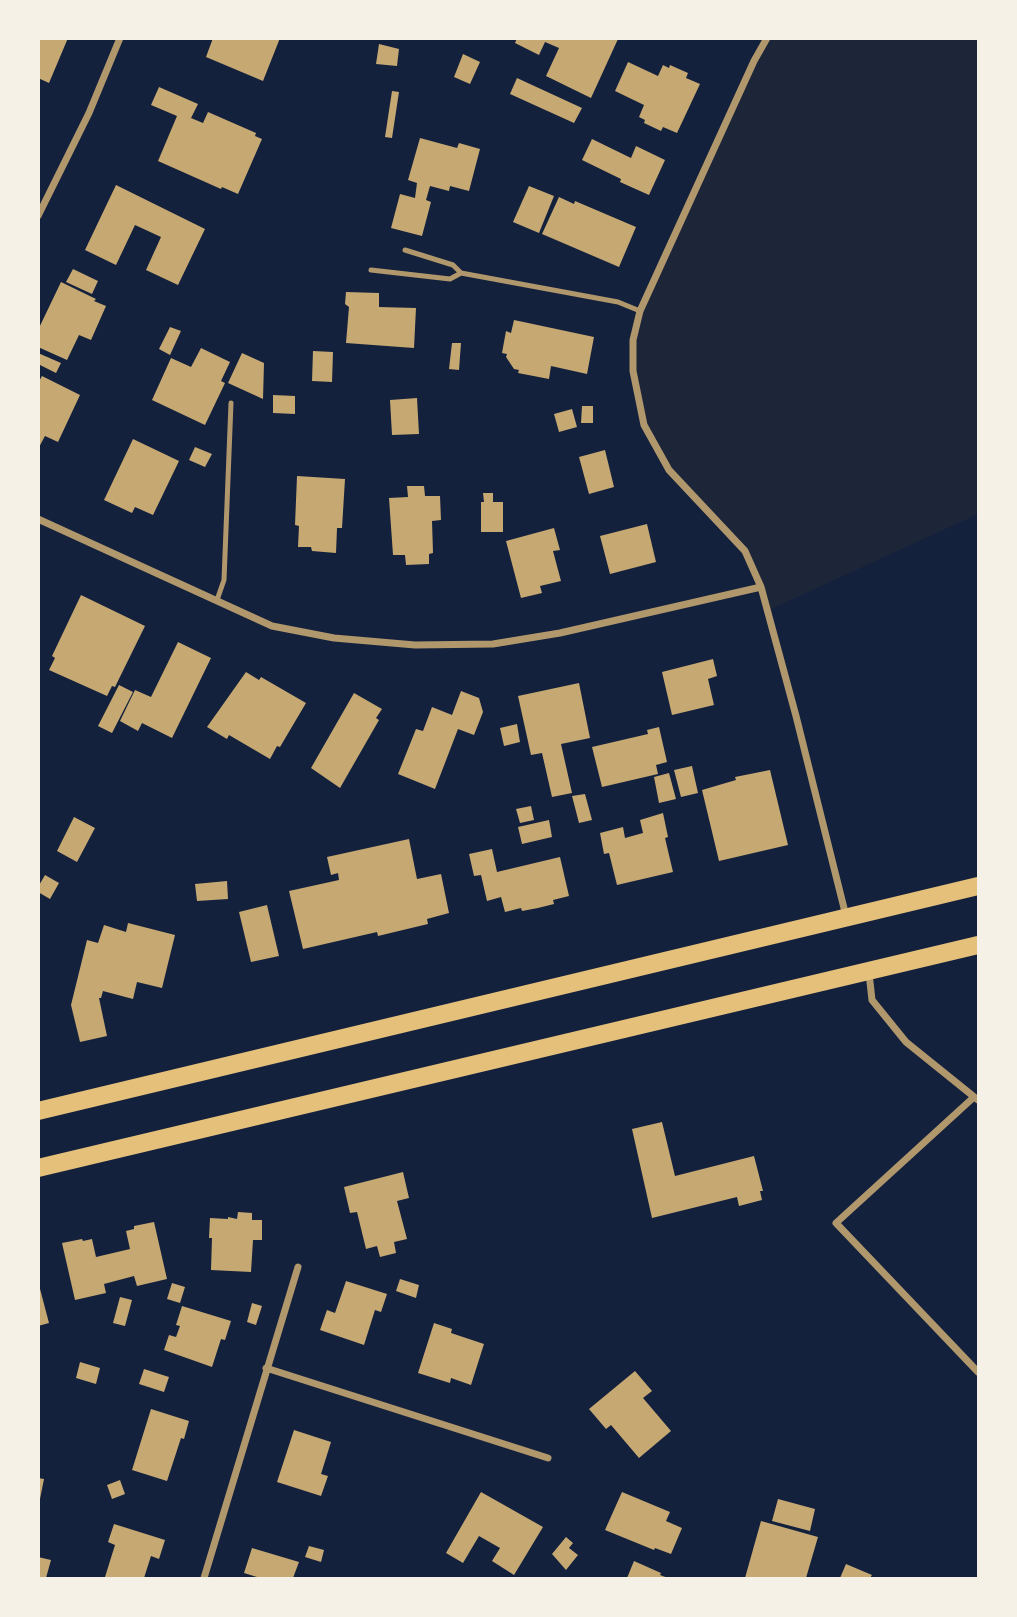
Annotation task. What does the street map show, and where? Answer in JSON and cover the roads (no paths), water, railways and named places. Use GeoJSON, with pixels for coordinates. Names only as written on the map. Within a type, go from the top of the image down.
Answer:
{"type":"FeatureCollection","features":[{"type":"Feature","properties":{"kind":"main road"},"geometry":{"type":"LineString","coordinates":[[38,1111],[978,886]]}},
{"type":"Feature","properties":{"kind":"main road"},"geometry":{"type":"LineString","coordinates":[[38,1167],[978,945]]}},
{"type":"Feature","properties":{"kind":"street"},"geometry":{"type":"LineString","coordinates":[[38,216],[89,113],[120,38]]}},
{"type":"Feature","properties":{"kind":"street"},"geometry":{"type":"LineString","coordinates":[[767,38],[640,311],[633,340],[633,371],[644,425],[668,470],[745,551],[761,587],[847,919]]}},
{"type":"Feature","properties":{"kind":"street"},"geometry":{"type":"LineString","coordinates":[[38,519],[272,626],[334,638],[415,645],[493,644],[560,633],[761,587]]}},
{"type":"Feature","properties":{"kind":"street"},"geometry":{"type":"LineString","coordinates":[[869,972],[872,1000],[906,1042],[976,1099],[836,1223],[978,1372]]}},
{"type":"Feature","properties":{"kind":"street"},"geometry":{"type":"LineString","coordinates":[[204,1578],[298,1268]]}},
{"type":"Feature","properties":{"kind":"street"},"geometry":{"type":"LineString","coordinates":[[266,1368],[548,1458]]}},
{"type":"Feature","properties":{"kind":"lane"},"geometry":{"type":"LineString","coordinates":[[405,250],[453,265],[461,273],[618,302],[640,311]]}},
{"type":"Feature","properties":{"kind":"lane"},"geometry":{"type":"LineString","coordinates":[[371,270],[450,279],[461,273]]}},
{"type":"Feature","properties":{"kind":"lane"},"geometry":{"type":"LineString","coordinates":[[217,600],[224,580],[232,403]]}}]}
